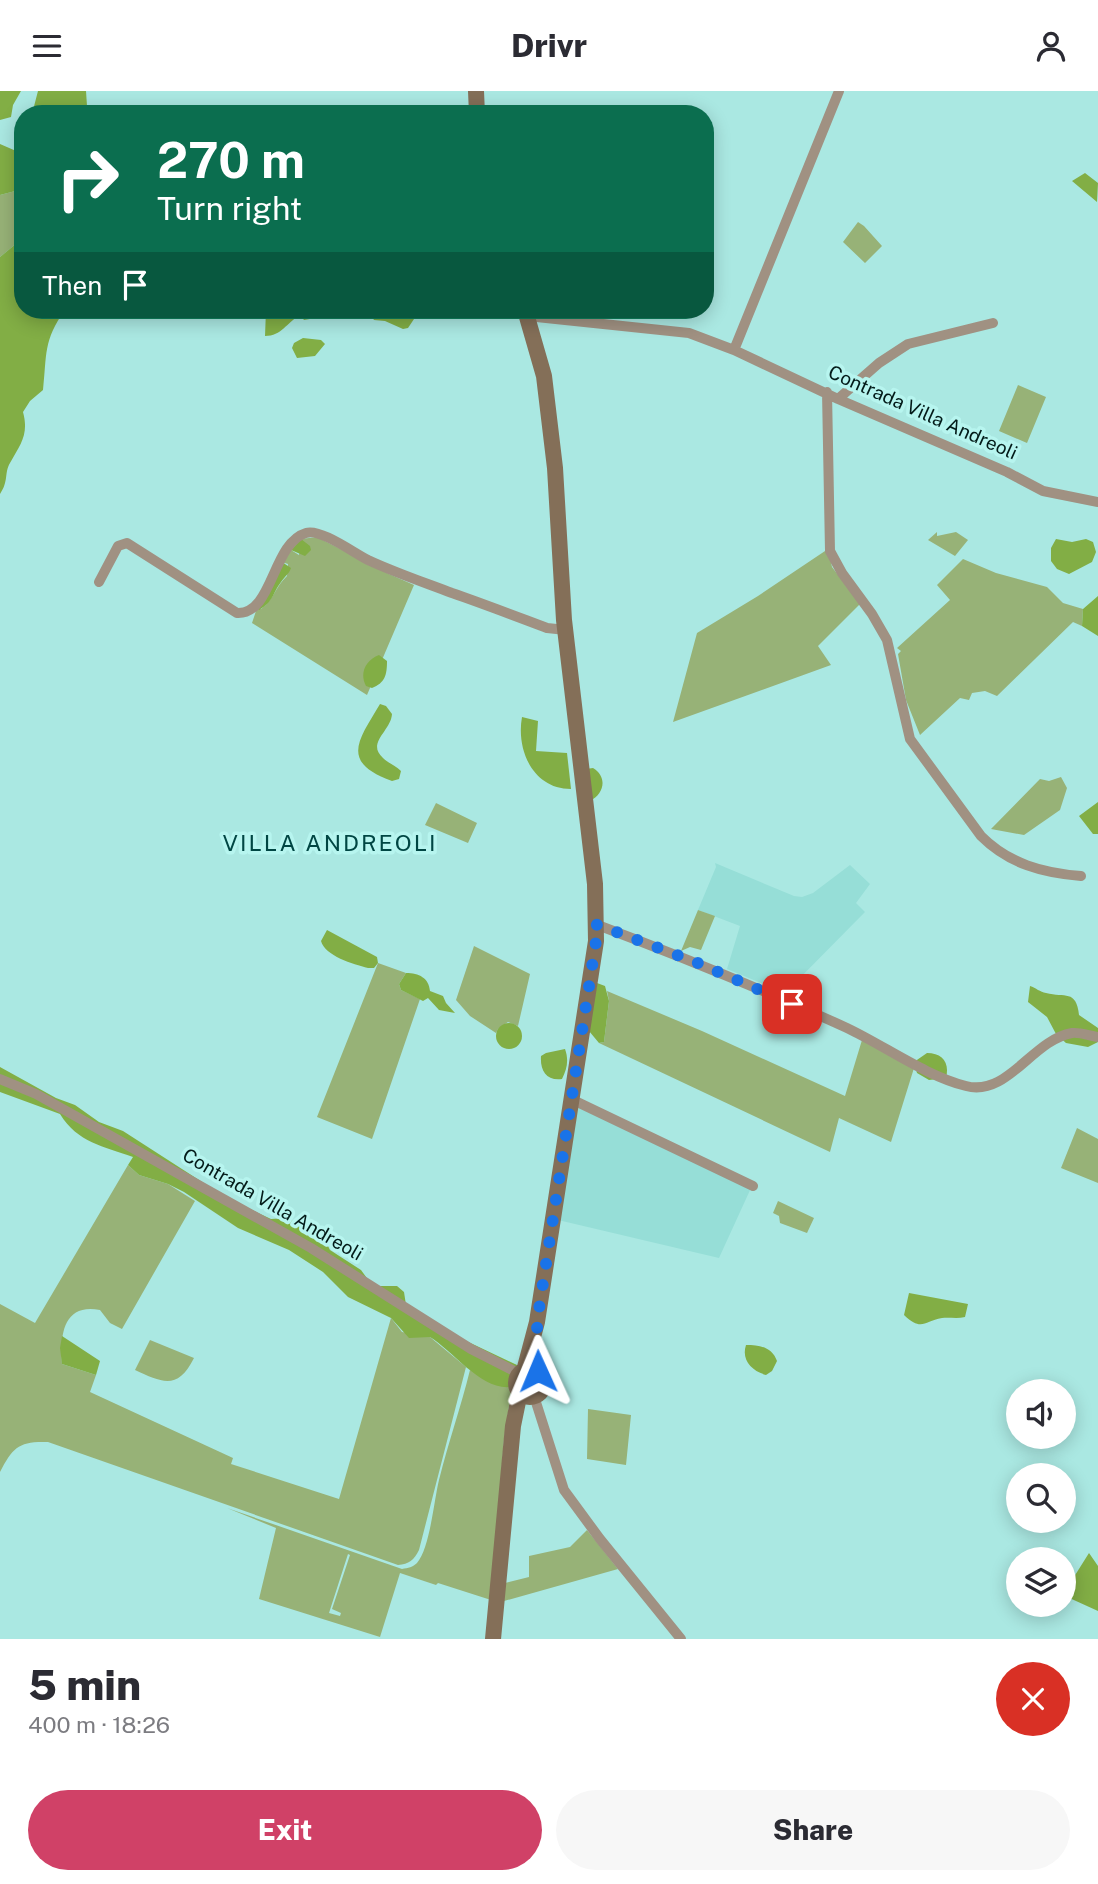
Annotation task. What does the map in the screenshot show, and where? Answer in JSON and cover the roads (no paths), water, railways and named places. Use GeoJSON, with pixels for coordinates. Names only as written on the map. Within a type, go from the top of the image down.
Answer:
{"type":"FeatureCollection","features":[{"type":"Feature","properties":{"kind":"main road"},"geometry":{"type":"LineString","coordinates":[[527,1372],[542,1376],[544,1385],[540,1393],[527,1394],[517,1385],[527,1372],[537,1322],[596,941],[595,884],[566,630],[555,468],[544,376],[528,319]]}},
{"type":"Feature","properties":{"kind":"main road"},"geometry":{"type":"LineString","coordinates":[[493,1639],[513,1426],[527,1394]]}},
{"type":"Feature","properties":{"kind":"street"},"geometry":{"type":"LineString","coordinates":[[734,350],[839,91]]}},
{"type":"Feature","properties":{"kind":"street","name":"Contrada Villa Andreoli"},"geometry":{"type":"LineString","coordinates":[[575,319],[689,333],[734,350],[838,399],[1007,472],[1043,491],[1098,502]]}},
{"type":"Feature","properties":{"kind":"street"},"geometry":{"type":"LineString","coordinates":[[838,399],[879,363],[908,344],[993,323]]}},
{"type":"Feature","properties":{"kind":"street"},"geometry":{"type":"LineString","coordinates":[[827,392],[830,551],[887,640],[910,739],[981,836],[994,849],[1016,862],[1040,870],[1081,876]]}},
{"type":"Feature","properties":{"kind":"street"},"geometry":{"type":"LineString","coordinates":[[99,582],[118,546],[127,543],[237,613],[246,613],[257,606],[295,537],[309,531],[324,535],[405,577],[547,628],[566,630]]}},
{"type":"Feature","properties":{"kind":"street"},"geometry":{"type":"LineString","coordinates":[[595,924],[722,973],[849,1029],[923,1068],[967,1086],[984,1088],[996,1083],[1055,1038],[1075,1032],[1098,1037]]}},
{"type":"Feature","properties":{"kind":"street","name":"Contrada Villa Andreoli"},"geometry":{"type":"LineString","coordinates":[[0,1079],[36,1094],[311,1248],[471,1349],[527,1372]]}},
{"type":"Feature","properties":{"kind":"street"},"geometry":{"type":"LineString","coordinates":[[571,1099],[753,1187]]}},
{"type":"Feature","properties":{"kind":"street"},"geometry":{"type":"LineString","coordinates":[[527,1394],[564,1490],[681,1639]]}},
{"type":"Feature","properties":{"kind":"district","name":"VILLA ANDREOLI"},"geometry":{"type":"Point","coordinates":[330,843]}}]}
